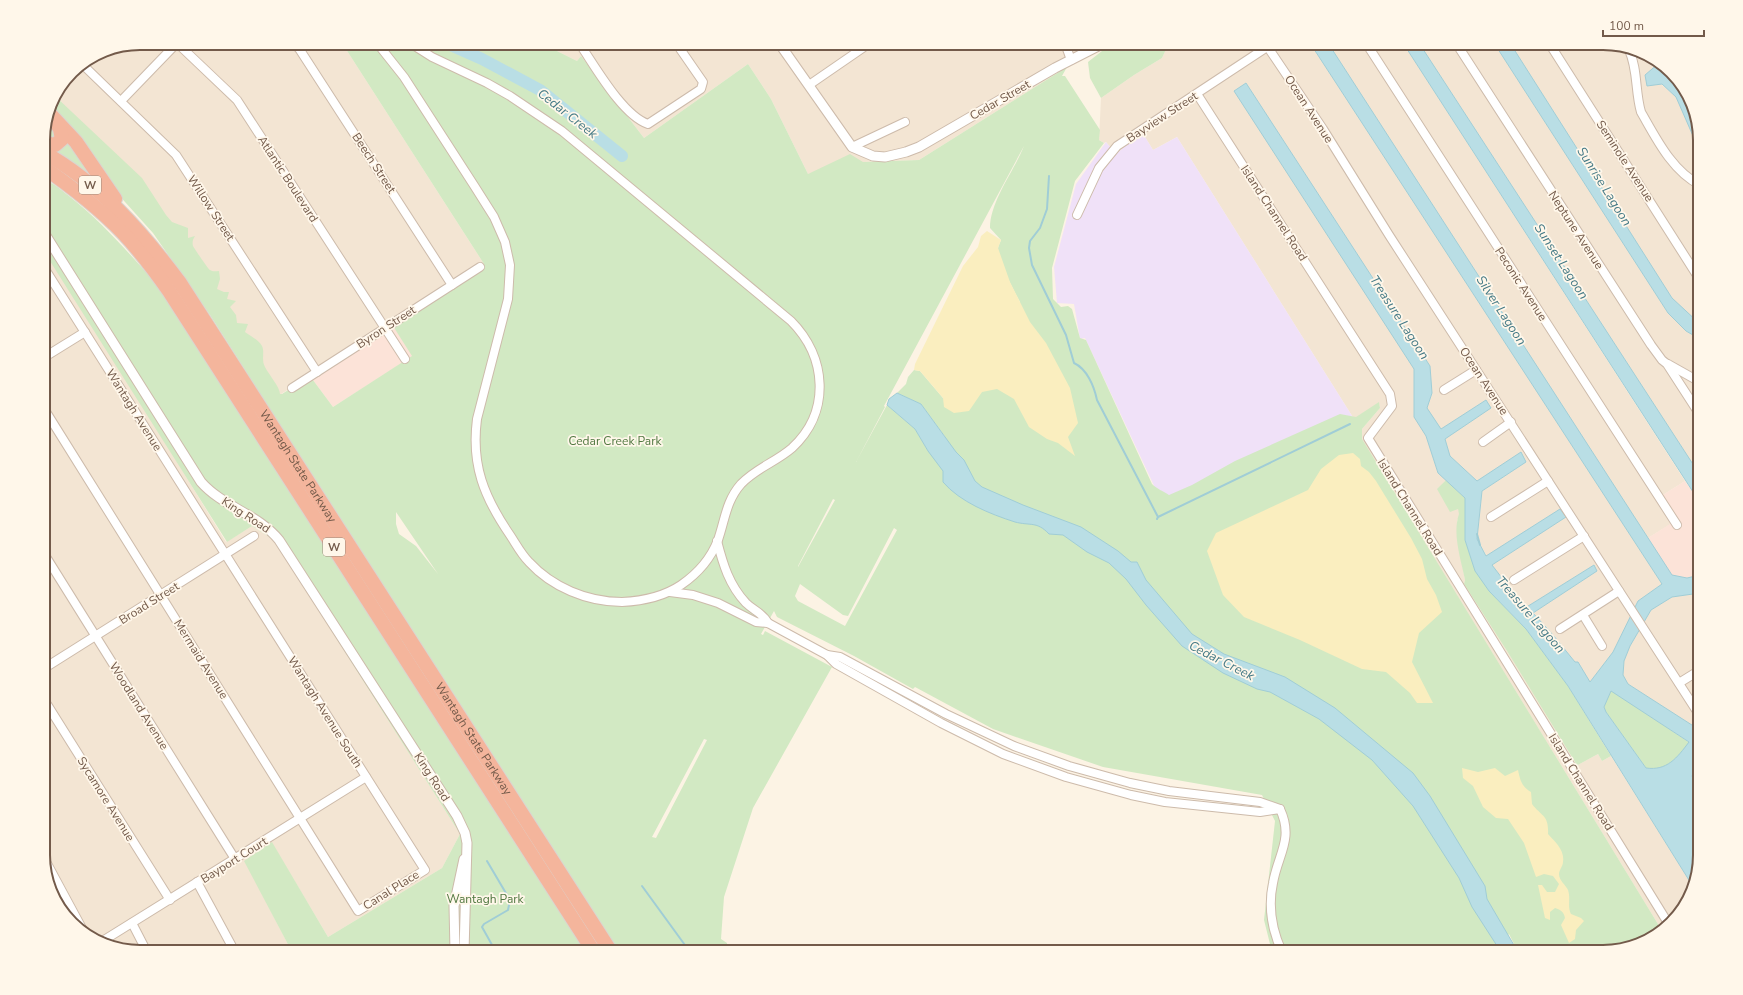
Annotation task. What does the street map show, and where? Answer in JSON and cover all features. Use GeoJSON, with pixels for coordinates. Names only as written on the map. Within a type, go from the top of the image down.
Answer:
{"type":"FeatureCollection","features":[{"type":"Feature","properties":{"kind":"highway"},"geometry":{"type":"LineString","coordinates":[[53,116],[76,142],[128,228]]}},
{"type":"Feature","properties":{"kind":"highway"},"geometry":{"type":"LineString","coordinates":[[50,144],[55,145],[62,139],[60,129],[53,117]]}},
{"type":"Feature","properties":{"kind":"highway","name":"Wantagh State Parkway"},"geometry":{"type":"LineString","coordinates":[[50,157],[83,179],[128,228],[145,259],[169,291],[589,945]]}},
{"type":"Feature","properties":{"kind":"highway","name":"Wantagh State Parkway"},"geometry":{"type":"LineString","coordinates":[[50,172],[156,250],[180,283],[606,945]]}},
{"type":"Feature","properties":{"kind":"highway"},"geometry":{"type":"LineString","coordinates":[[50,180],[128,228]]}},
{"type":"Feature","properties":{"kind":"street"},"geometry":{"type":"LineString","coordinates":[[121,101],[170,50]]}},
{"type":"Feature","properties":{"kind":"street","name":"Atlantic Boulevard"},"geometry":{"type":"LineString","coordinates":[[184,50],[237,100],[405,359]]}},
{"type":"Feature","properties":{"kind":"street","name":"Beech Street"},"geometry":{"type":"LineString","coordinates":[[300,50],[452,285]]}},
{"type":"Feature","properties":{"kind":"street"},"geometry":{"type":"LineString","coordinates":[[383,50],[404,77],[494,217],[506,242],[510,265],[509,295],[477,419],[476,436],[478,467],[485,493],[491,506],[529,562],[547,578],[569,591],[597,600],[611,602],[643,600],[670,592],[700,569],[717,540],[726,509],[734,493],[742,483],[760,468],[784,455],[802,438],[813,418],[819,397],[820,376],[818,364],[807,340],[791,321],[562,131],[493,86],[422,50]]}},
{"type":"Feature","properties":{"kind":"street"},"geometry":{"type":"LineString","coordinates":[[585,50],[614,94],[631,114],[641,122],[648,124],[701,89],[703,82],[701,78],[681,50]]}},
{"type":"Feature","properties":{"kind":"street"},"geometry":{"type":"LineString","coordinates":[[784,50],[852,147],[905,122]]}},
{"type":"Feature","properties":{"kind":"street"},"geometry":{"type":"LineString","coordinates":[[809,86],[860,50]]}},
{"type":"Feature","properties":{"kind":"street"},"geometry":{"type":"LineString","coordinates":[[1067,50],[1071,60]]}},
{"type":"Feature","properties":{"kind":"street","name":"Cedar Street"},"geometry":{"type":"LineString","coordinates":[[852,147],[873,156],[895,155],[919,147],[1055,68],[1090,50]]}},
{"type":"Feature","properties":{"kind":"street","name":"Bayview Street"},"geometry":{"type":"LineString","coordinates":[[1077,214],[1099,168],[1117,146],[1198,94],[1260,50]]}},
{"type":"Feature","properties":{"kind":"street","name":"Ocean Avenue"},"geometry":{"type":"LineString","coordinates":[[1272,50],[1476,370],[1693,705]]}},
{"type":"Feature","properties":{"kind":"street","name":"Peconic Avenue"},"geometry":{"type":"LineString","coordinates":[[1371,50],[1677,526]]}},
{"type":"Feature","properties":{"kind":"street","name":"Neptune Avenue"},"geometry":{"type":"LineString","coordinates":[[1460,50],[1650,346],[1667,364],[1693,404]]}},
{"type":"Feature","properties":{"kind":"street","name":"Seminole Avenue"},"geometry":{"type":"LineString","coordinates":[[1553,50],[1693,269]]}},
{"type":"Feature","properties":{"kind":"street"},"geometry":{"type":"LineString","coordinates":[[1630,54],[1636,75],[1638,103],[1641,112],[1680,171],[1693,181]]}},
{"type":"Feature","properties":{"kind":"street","name":"Willow Street"},"geometry":{"type":"LineString","coordinates":[[86,68],[176,155],[317,372]]}},
{"type":"Feature","properties":{"kind":"street","name":"Island Channel Road"},"geometry":{"type":"LineString","coordinates":[[1198,94],[1390,394],[1392,406],[1368,438],[1666,920]]}},
{"type":"Feature","properties":{"kind":"street","name":"King Road"},"geometry":{"type":"LineString","coordinates":[[50,242],[202,482],[210,492],[266,527],[279,540],[457,816],[465,833],[467,844],[464,945]]}},
{"type":"Feature","properties":{"kind":"street","name":"Byron Street"},"geometry":{"type":"LineString","coordinates":[[292,388],[480,267]]}},
{"type":"Feature","properties":{"kind":"street","name":"Wantagh Avenue"},"geometry":{"type":"LineString","coordinates":[[50,277],[225,554]]}},
{"type":"Feature","properties":{"kind":"street"},"geometry":{"type":"LineString","coordinates":[[50,354],[85,332]]}},
{"type":"Feature","properties":{"kind":"street"},"geometry":{"type":"LineString","coordinates":[[1667,364],[1693,378]]}},
{"type":"Feature","properties":{"kind":"street"},"geometry":{"type":"LineString","coordinates":[[1444,390],[1476,370]]}},
{"type":"Feature","properties":{"kind":"street","name":"Mermaid Avenue"},"geometry":{"type":"LineString","coordinates":[[50,418],[358,911]]}},
{"type":"Feature","properties":{"kind":"street"},"geometry":{"type":"LineString","coordinates":[[1483,442],[1511,422]]}},
{"type":"Feature","properties":{"kind":"street"},"geometry":{"type":"LineString","coordinates":[[1491,517],[1548,480]]}},
{"type":"Feature","properties":{"kind":"street","name":"Broad Street"},"geometry":{"type":"LineString","coordinates":[[50,665],[254,536]]}},
{"type":"Feature","properties":{"kind":"street"},"geometry":{"type":"LineString","coordinates":[[1514,580],[1584,536]]}},
{"type":"Feature","properties":{"kind":"street"},"geometry":{"type":"LineString","coordinates":[[717,540],[726,572],[735,590],[746,603],[764,616],[768,624]]}},
{"type":"Feature","properties":{"kind":"street","name":"Wantagh Avenue South"},"geometry":{"type":"LineString","coordinates":[[225,554],[425,870]]}},
{"type":"Feature","properties":{"kind":"street","name":"Woodland Avenue"},"geometry":{"type":"LineString","coordinates":[[50,563],[235,859]]}},
{"type":"Feature","properties":{"kind":"street"},"geometry":{"type":"LineString","coordinates":[[1560,629],[1619,591]]}},
{"type":"Feature","properties":{"kind":"street"},"geometry":{"type":"LineString","coordinates":[[670,592],[705,598],[740,613],[756,622],[768,624],[827,655],[836,664],[941,723],[1003,754],[1066,777],[1165,802],[1260,812],[1280,809],[1287,828],[1285,844],[1273,882],[1270,902],[1272,922],[1280,945]]}},
{"type":"Feature","properties":{"kind":"street"},"geometry":{"type":"LineString","coordinates":[[1583,615],[1602,646]]}},
{"type":"Feature","properties":{"kind":"street"},"geometry":{"type":"LineString","coordinates":[[1679,683],[1693,674]]}},
{"type":"Feature","properties":{"kind":"street","name":"Sycamore Avenue"},"geometry":{"type":"LineString","coordinates":[[50,709],[170,900]]}},
{"type":"Feature","properties":{"kind":"street","name":"Bayport Court"},"geometry":{"type":"LineString","coordinates":[[107,939],[366,777]]}},
{"type":"Feature","properties":{"kind":"street","name":"King Road"},"geometry":{"type":"LineString","coordinates":[[455,945],[454,906],[467,844]]}},
{"type":"Feature","properties":{"kind":"street","name":"Canal Place"},"geometry":{"type":"LineString","coordinates":[[358,911],[425,870]]}},
{"type":"Feature","properties":{"kind":"street"},"geometry":{"type":"LineString","coordinates":[[197,882],[231,945]]}},
{"type":"Feature","properties":{"kind":"street"},"geometry":{"type":"LineString","coordinates":[[57,890],[75,917]]}},
{"type":"Feature","properties":{"kind":"street"},"geometry":{"type":"LineString","coordinates":[[132,923],[143,945]]}},
{"type":"Feature","properties":{"kind":"shaded area"},"geometry":{"type":"Polygon","coordinates":[[[134,50],[346,50],[484,264],[275,398],[133,178],[58,104],[72,80],[85,68],[100,59],[116,53],[134,50]]]}},
{"type":"Feature","properties":{"kind":"shaded area"},"geometry":{"type":"Polygon","coordinates":[[[555,50],[1079,50],[1067,67],[919,160],[863,162],[808,174],[771,99],[748,64],[644,138],[581,56],[577,61],[555,50]]]}},
{"type":"Feature","properties":{"kind":"shaded area"},"geometry":{"type":"Polygon","coordinates":[[[1166,50],[1315,50],[1662,584],[1638,601],[1613,652],[1590,682],[1578,662],[1575,662],[1533,613],[1597,571],[1594,565],[1525,608],[1492,565],[1566,517],[1560,509],[1487,556],[1477,540],[1482,491],[1526,462],[1521,453],[1477,481],[1450,456],[1445,439],[1490,408],[1486,400],[1441,429],[1427,408],[1432,393],[1430,366],[1246,83],[1235,90],[1415,369],[1415,417],[1426,436],[1438,473],[1446,480],[1438,489],[1458,509],[1460,514],[1457,521],[1457,534],[1465,580],[1464,584],[1507,651],[1575,762],[1576,766],[1598,754],[1602,761],[1611,756],[1689,881],[1675,910],[1659,926],[1361,438],[1362,429],[1380,408],[1379,403],[1354,419],[1177,137],[1153,150],[1142,132],[1116,154],[1106,142],[1104,143],[1099,140],[1101,98],[1162,58],[1166,50]]]}},
{"type":"Feature","properties":{"kind":"shaded area"},"geometry":{"type":"Polygon","coordinates":[[[1333,50],[1408,50],[1685,481],[1658,498],[1674,522],[1648,538],[1333,50]]]}},
{"type":"Feature","properties":{"kind":"shaded area"},"geometry":{"type":"Polygon","coordinates":[[[1424,50],[1499,50],[1668,313],[1686,331],[1693,335],[1693,464],[1424,50]]]}},
{"type":"Feature","properties":{"kind":"shaded area"},"geometry":{"type":"Polygon","coordinates":[[[1514,50],[1604,50],[1627,53],[1655,66],[1645,75],[1661,84],[1676,97],[1693,136],[1693,318],[1672,299],[1514,50]]]}},
{"type":"Feature","properties":{"kind":"shaded area"},"geometry":{"type":"Polygon","coordinates":[[[1142,132],[1153,150],[1177,137],[1354,419],[1164,507],[1085,338],[1080,339],[1074,304],[1057,303],[1054,267],[1076,184],[1106,142],[1116,154],[1142,132]]]}},
{"type":"Feature","properties":{"kind":"shaded area"},"geometry":{"type":"Polygon","coordinates":[[[50,259],[95,328],[226,542],[252,526],[274,540],[460,834],[442,868],[328,937],[272,843],[245,861],[288,945],[140,945],[116,942],[95,933],[76,919],[62,900],[53,879],[50,861],[50,259]]]}},
{"type":"Feature","properties":{"kind":"shaded area"},"geometry":{"type":"Polygon","coordinates":[[[391,323],[413,356],[333,407],[310,376],[391,323]]]}},
{"type":"Feature","properties":{"kind":"shaded area"},"geometry":{"type":"Polygon","coordinates":[[[1685,481],[1693,492],[1693,577],[1687,578],[1672,576],[1648,538],[1673,522],[1658,498],[1685,481]]]}},
{"type":"Feature","properties":{"kind":"shaded area"},"geometry":{"type":"Polygon","coordinates":[[[1693,594],[1693,726],[1628,684],[1623,675],[1624,661],[1630,646],[1651,610],[1672,597],[1693,594]]]}},
{"type":"Feature","properties":{"kind":"green space","name":"Cedar Creek Park"},"geometry":{"type":"Polygon","coordinates":[[[346,50],[555,50],[577,61],[581,56],[644,138],[748,64],[771,99],[808,174],[850,154],[863,162],[919,160],[1067,67],[1062,76],[1065,76],[1100,130],[1099,140],[1104,143],[1075,181],[1052,268],[1053,299],[1061,307],[1068,306],[1072,309],[1080,338],[1086,340],[1152,484],[1169,495],[1192,485],[1235,461],[1340,414],[1356,417],[1379,402],[1380,408],[1362,429],[1362,439],[1659,926],[1638,938],[1627,942],[1604,945],[1514,945],[1509,934],[1500,945],[1270,945],[1264,920],[1275,821],[1262,795],[1103,767],[993,729],[915,687],[913,689],[854,656],[777,617],[774,611],[761,634],[763,635],[765,631],[832,667],[753,808],[724,897],[721,939],[727,943],[727,945],[612,945],[277,424],[273,414],[210,315],[153,233],[116,192],[55,112],[59,100],[142,178],[172,222],[188,228],[188,238],[195,236],[193,246],[201,258],[210,270],[219,271],[220,279],[217,289],[224,292],[229,292],[227,299],[236,301],[230,307],[236,315],[237,323],[248,324],[245,332],[261,344],[264,364],[280,391],[280,394],[310,376],[333,407],[412,356],[391,323],[484,264],[346,50]],[[1024,146],[884,406],[885,407],[856,462],[887,405],[915,429],[928,451],[946,438],[921,404],[897,393],[906,384],[908,377],[914,370],[920,371],[943,398],[1020,302],[1007,276],[999,255],[998,249],[1001,240],[990,228],[991,218],[998,197],[1024,146]],[[833,499],[798,566],[798,567],[835,500],[833,499]],[[396,512],[396,524],[399,534],[416,546],[438,574],[396,512]],[[894,528],[848,616],[843,615],[800,584],[795,596],[798,601],[845,626],[897,530],[894,528]],[[704,739],[652,837],[656,838],[707,740],[704,739]]]}},
{"type":"Feature","properties":{"kind":"green space"},"geometry":{"type":"Polygon","coordinates":[[[1166,50],[1162,58],[1101,98],[1090,78],[1088,62],[1102,51],[1166,50]]]}},
{"type":"Feature","properties":{"kind":"green space"},"geometry":{"type":"Polygon","coordinates":[[[51,125],[58,137],[50,139],[51,125]]]}},
{"type":"Feature","properties":{"kind":"green space"},"geometry":{"type":"Polygon","coordinates":[[[69,139],[91,176],[56,153],[56,151],[69,139]]]}},
{"type":"Feature","properties":{"kind":"green space","name":"Wantagh Park"},"geometry":{"type":"Polygon","coordinates":[[[50,182],[57,186],[92,216],[154,281],[581,945],[288,945],[244,861],[272,842],[328,937],[442,868],[460,834],[274,540],[252,526],[227,542],[50,261],[50,182]]]}},
{"type":"Feature","properties":{"kind":"green space"},"geometry":{"type":"Polygon","coordinates":[[[1446,480],[1465,498],[1465,540],[1489,591],[1526,629],[1568,686],[1611,756],[1602,761],[1598,754],[1576,766],[1575,762],[1507,651],[1464,584],[1465,580],[1459,555],[1456,530],[1459,514],[1458,509],[1450,512],[1437,489],[1446,480]]]}},
{"type":"Feature","properties":{"kind":"green space"},"geometry":{"type":"Polygon","coordinates":[[[1611,690],[1690,743],[1676,758],[1666,765],[1661,767],[1646,768],[1606,712],[1604,707],[1611,690]]]}},
{"type":"Feature","properties":{"kind":"sand"},"geometry":{"type":"Polygon","coordinates":[[[987,231],[1001,240],[998,248],[1010,282],[1030,322],[1046,343],[1070,388],[1078,423],[1068,437],[1075,456],[1058,443],[1047,439],[1029,427],[1014,399],[997,389],[982,392],[969,411],[954,413],[944,407],[943,398],[920,371],[914,370],[915,364],[963,266],[978,247],[981,236],[987,231]]]}},
{"type":"Feature","properties":{"kind":"sand"},"geometry":{"type":"Polygon","coordinates":[[[1353,453],[1360,459],[1361,466],[1369,472],[1376,481],[1411,538],[1422,559],[1427,579],[1436,595],[1442,612],[1419,633],[1412,662],[1433,703],[1417,703],[1410,693],[1386,672],[1362,669],[1300,640],[1244,617],[1223,595],[1207,551],[1216,533],[1308,490],[1321,469],[1339,455],[1353,453]]]}},
{"type":"Feature","properties":{"kind":"sand"},"geometry":{"type":"Polygon","coordinates":[[[1462,768],[1478,772],[1495,768],[1505,776],[1518,770],[1522,783],[1525,788],[1531,792],[1532,804],[1546,820],[1548,834],[1561,850],[1563,864],[1559,872],[1559,876],[1568,890],[1569,908],[1571,914],[1581,918],[1584,921],[1576,930],[1575,939],[1569,943],[1561,925],[1565,918],[1564,914],[1555,908],[1550,912],[1550,920],[1545,918],[1538,885],[1542,885],[1547,892],[1555,892],[1559,884],[1553,876],[1544,874],[1536,877],[1524,843],[1508,819],[1496,818],[1483,807],[1473,786],[1463,778],[1462,768]]]}},
{"type":"Feature","properties":{"kind":"water"},"geometry":{"type":"Polygon","coordinates":[[[1315,50],[1333,50],[1672,575],[1687,578],[1693,577],[1693,594],[1672,597],[1651,610],[1630,646],[1624,661],[1623,675],[1628,684],[1693,726],[1693,856],[1689,881],[1568,686],[1526,629],[1489,591],[1475,571],[1465,540],[1465,498],[1438,473],[1426,436],[1414,417],[1414,369],[1234,91],[1246,83],[1430,366],[1432,393],[1427,408],[1441,429],[1486,400],[1491,408],[1445,439],[1450,456],[1477,481],[1521,452],[1526,462],[1482,491],[1477,539],[1486,556],[1560,509],[1566,517],[1492,565],[1525,608],[1594,565],[1597,571],[1533,613],[1575,662],[1578,662],[1590,682],[1613,652],[1638,601],[1662,584],[1315,50]],[[1611,691],[1604,707],[1606,712],[1646,768],[1666,765],[1680,753],[1689,742],[1611,691]]]}},
{"type":"Feature","properties":{"kind":"water"},"geometry":{"type":"Polygon","coordinates":[[[1408,50],[1424,50],[1693,464],[1693,492],[1408,50]]]}},
{"type":"Feature","properties":{"kind":"water"},"geometry":{"type":"Polygon","coordinates":[[[1499,50],[1514,50],[1672,298],[1693,318],[1693,335],[1686,331],[1668,313],[1499,50]]]}},
{"type":"Feature","properties":{"kind":"water"},"geometry":{"type":"Polygon","coordinates":[[[1655,66],[1675,85],[1690,116],[1693,136],[1676,97],[1662,84],[1647,86],[1645,75],[1655,66]]]}},
{"type":"Feature","properties":{"kind":"water"},"geometry":{"type":"Polygon","coordinates":[[[897,393],[921,404],[956,452],[964,460],[975,481],[982,487],[1023,505],[1081,527],[1118,551],[1131,562],[1137,562],[1146,580],[1192,634],[1224,654],[1285,677],[1335,708],[1413,773],[1430,796],[1485,886],[1487,899],[1514,945],[1496,945],[1472,907],[1459,878],[1413,806],[1372,760],[1319,719],[1270,692],[1257,689],[1223,673],[1182,646],[1146,605],[1126,579],[1109,563],[1087,552],[1063,535],[1049,534],[1041,527],[1015,522],[996,515],[958,496],[943,482],[943,471],[928,451],[915,429],[887,405],[889,399],[897,393]]]}},
{"type":"Feature","properties":{"kind":"waterway","name":"Cedar Creek"},"geometry":{"type":"LineString","coordinates":[[462,50],[482,59],[540,90],[622,156]]}},
{"type":"Feature","properties":{"kind":"waterway"},"geometry":{"type":"LineString","coordinates":[[1049,176],[1047,209],[1040,228],[1030,241],[1029,248],[1032,265],[1066,335],[1074,363],[1083,369],[1089,378],[1097,400],[1158,517]]}},
{"type":"Feature","properties":{"kind":"waterway"},"geometry":{"type":"LineString","coordinates":[[1157,519],[1158,517],[1350,424]]}},
{"type":"Feature","properties":{"kind":"waterway","name":"Treasure Lagoon"},"geometry":{"type":"LineString","coordinates":[[1477,534],[1480,545]]}},
{"type":"Feature","properties":{"kind":"waterway"},"geometry":{"type":"LineString","coordinates":[[487,861],[510,900],[508,910],[484,924],[482,927],[492,945]]}},
{"type":"Feature","properties":{"kind":"waterway"},"geometry":{"type":"LineString","coordinates":[[642,886],[685,945]]}},
{"type":"Feature","properties":{"kind":"water label","name":"Sunrise Lagoon"},"geometry":{"type":"Point","coordinates":[1605,186]}},
{"type":"Feature","properties":{"kind":"water label","name":"Sunset Lagoon"},"geometry":{"type":"Point","coordinates":[1562,261]}},
{"type":"Feature","properties":{"kind":"water label","name":"Silver Lagoon"},"geometry":{"type":"Point","coordinates":[1502,310]}}]}
